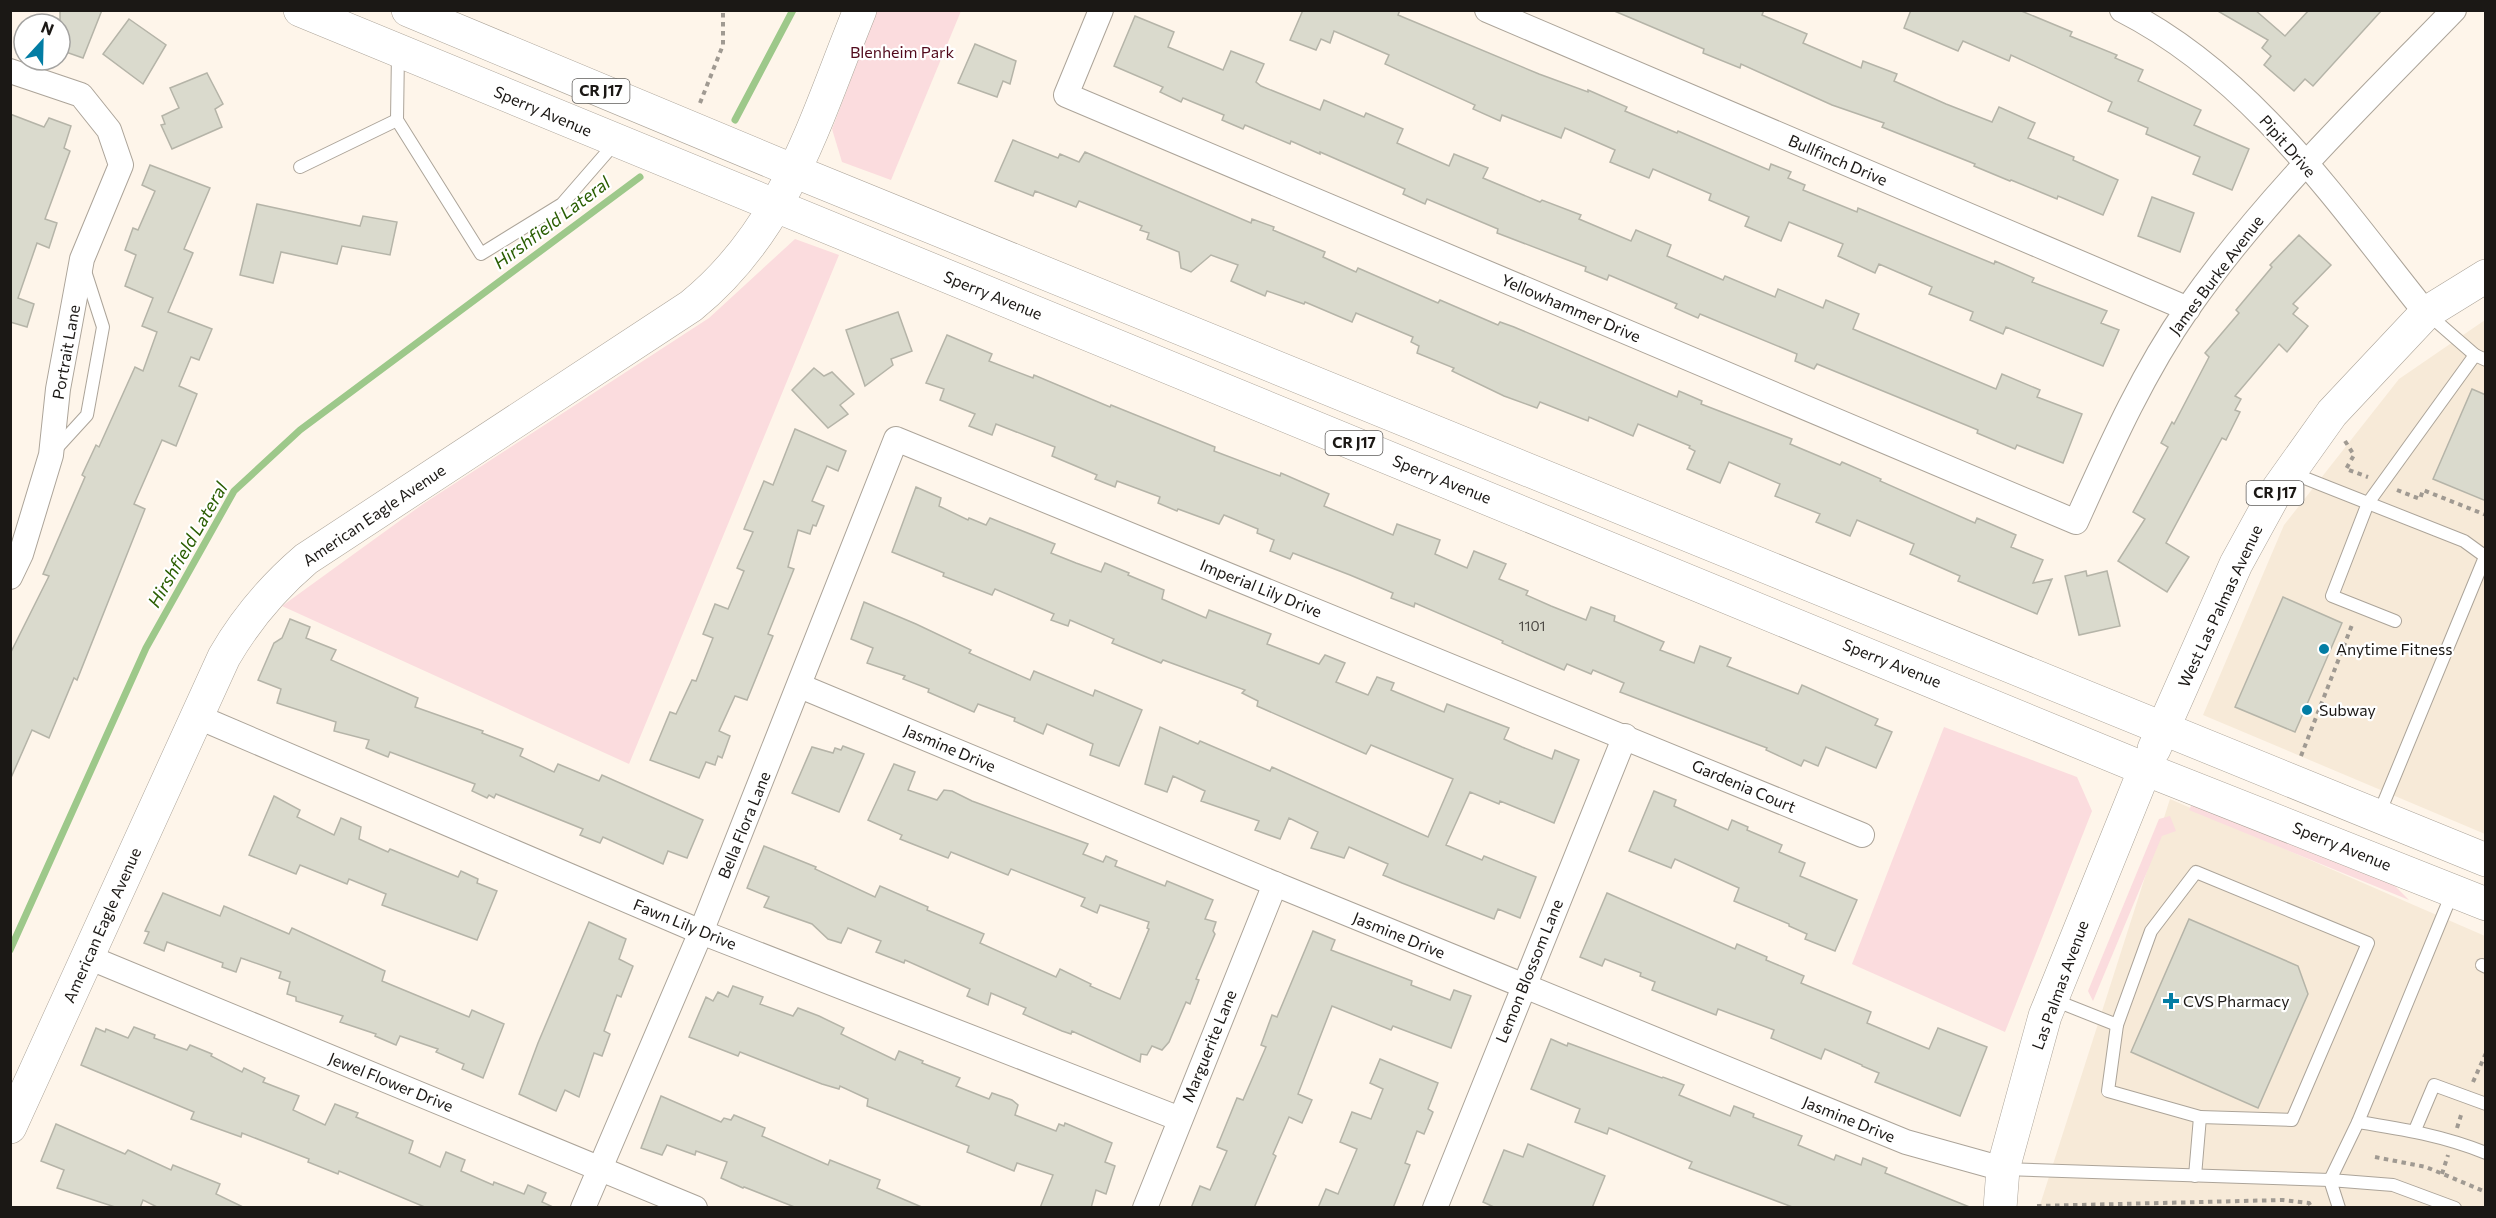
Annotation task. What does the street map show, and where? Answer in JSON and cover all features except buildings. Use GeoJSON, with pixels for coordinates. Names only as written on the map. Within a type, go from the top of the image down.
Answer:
{"type":"FeatureCollection","features":[{"type":"Feature","properties":{"kind":"main road","name":"Sperry Avenue"},"geometry":{"type":"LineString","coordinates":[[300,10],[2145,769],[2486,904]]}},
{"type":"Feature","properties":{"kind":"main road","name":"CR J17"},"geometry":{"type":"LineString","coordinates":[[408,10],[794,171],[2163,730]]}},
{"type":"Feature","properties":{"kind":"main road","name":"American Eagle Avenue"},"geometry":{"type":"LineString","coordinates":[[10,1127],[196,716],[236,636],[249,616],[284,577],[329,543],[691,306],[711,290],[737,263],[777,206],[794,171],[860,10]]}},
{"type":"Feature","properties":{"kind":"main road","name":"West Las Palmas Avenue"},"geometry":{"type":"LineString","coordinates":[[2145,769],[2236,564],[2275,493],[2332,413],[2426,313],[2480,285]]}},
{"type":"Feature","properties":{"kind":"main road"},"geometry":{"type":"LineString","coordinates":[[2163,730],[2486,860]]}},
{"type":"Feature","properties":{"kind":"main road","name":"Las Palmas Avenue"},"geometry":{"type":"LineString","coordinates":[[2000,1208],[2003,1169],[2052,999],[2145,769]]}},
{"type":"Feature","properties":{"kind":"street","name":"Yellowhammer Drive"},"geometry":{"type":"LineString","coordinates":[[1101,10],[1066,95],[2076,522]]}},
{"type":"Feature","properties":{"kind":"street","name":"Bullfinch Drive"},"geometry":{"type":"LineString","coordinates":[[1487,10],[2188,309]]}},
{"type":"Feature","properties":{"kind":"street","name":"Pipit Drive"},"geometry":{"type":"LineString","coordinates":[[2122,10],[2160,31],[2242,95],[2305,164],[2426,313]]}},
{"type":"Feature","properties":{"kind":"street","name":"James Burke Avenue"},"geometry":{"type":"LineString","coordinates":[[2076,522],[2138,394],[2167,341],[2241,237],[2305,164],[2454,10]]}},
{"type":"Feature","properties":{"kind":"street","name":"Portrait Lane"},"geometry":{"type":"LineString","coordinates":[[10,71],[81,95],[109,130],[121,165],[82,259],[58,389],[51,455],[21,554],[10,577]]}},
{"type":"Feature","properties":{"kind":"street","name":"Bella Flora Lane"},"geometry":{"type":"LineString","coordinates":[[584,1208],[599,1168],[702,932],[896,439]]}},
{"type":"Feature","properties":{"kind":"street","name":"Imperial Lily Drive"},"geometry":{"type":"LineString","coordinates":[[896,439],[1625,736]]}},
{"type":"Feature","properties":{"kind":"street","name":"Jasmine Drive"},"geometry":{"type":"LineString","coordinates":[[800,686],[1275,884],[1906,1142],[2003,1169]]}},
{"type":"Feature","properties":{"kind":"street","name":"Fawn Lily Drive"},"geometry":{"type":"LineString","coordinates":[[196,716],[702,932],[1180,1119]]}},
{"type":"Feature","properties":{"kind":"street","name":"Gardenia Court"},"geometry":{"type":"LineString","coordinates":[[1625,736],[1862,835]]}},
{"type":"Feature","properties":{"kind":"street","name":"Lemon Blossom Lane"},"geometry":{"type":"LineString","coordinates":[[1435,1208],[1625,736]]}},
{"type":"Feature","properties":{"kind":"street","name":"Marguerite Lane"},"geometry":{"type":"LineString","coordinates":[[1145,1208],[1275,884]]}},
{"type":"Feature","properties":{"kind":"street","name":"Jewel Flower Drive"},"geometry":{"type":"LineString","coordinates":[[88,957],[696,1208]]}},
{"type":"Feature","properties":{"kind":"lane"},"geometry":{"type":"LineString","coordinates":[[398,51],[397,120],[481,254],[562,204],[616,141]]}},
{"type":"Feature","properties":{"kind":"lane"},"geometry":{"type":"LineString","coordinates":[[300,167],[397,120]]}},
{"type":"Feature","properties":{"kind":"lane"},"geometry":{"type":"LineString","coordinates":[[51,455],[87,415],[103,327],[82,259]]}},
{"type":"Feature","properties":{"kind":"lane"},"geometry":{"type":"LineString","coordinates":[[2394,621],[2332,596],[2368,503],[2480,358],[2426,313]]}},
{"type":"Feature","properties":{"kind":"lane"},"geometry":{"type":"LineString","coordinates":[[2290,472],[2464,541],[2485,557],[2378,817]]}},
{"type":"Feature","properties":{"kind":"lane"},"geometry":{"type":"LineString","coordinates":[[2196,872],[2368,944],[2292,1120],[2200,1117],[2108,1091],[2117,1025],[2151,931],[2196,872]]}},
{"type":"Feature","properties":{"kind":"lane"},"geometry":{"type":"LineString","coordinates":[[2339,1208],[2330,1180],[2358,1122],[2453,891]]}},
{"type":"Feature","properties":{"kind":"lane"},"geometry":{"type":"LineString","coordinates":[[2052,999],[2117,1025]]}},
{"type":"Feature","properties":{"kind":"lane"},"geometry":{"type":"LineString","coordinates":[[2415,1130],[2434,1085],[2486,1104]]}},
{"type":"Feature","properties":{"kind":"lane"},"geometry":{"type":"LineString","coordinates":[[2195,1176],[2200,1117]]}},
{"type":"Feature","properties":{"kind":"lane"},"geometry":{"type":"LineString","coordinates":[[2358,1122],[2415,1130],[2453,1140],[2486,1153]]}},
{"type":"Feature","properties":{"kind":"lane"},"geometry":{"type":"LineString","coordinates":[[2003,1169],[2330,1180],[2392,1185],[2455,1208]]}},
{"type":"Feature","properties":{"kind":"path"},"geometry":{"type":"LineString","coordinates":[[707,110],[699,107],[723,45],[723,10]]}},
{"type":"Feature","properties":{"kind":"path"},"geometry":{"type":"LineString","coordinates":[[2300,759],[2352,625]]}},
{"type":"Feature","properties":{"kind":"path"},"geometry":{"type":"LineString","coordinates":[[2375,1157],[2426,1167],[2486,1192]]}},
{"type":"Feature","properties":{"kind":"path"},"geometry":{"type":"LineString","coordinates":[[2037,1206],[2283,1200],[2309,1203],[2312,1208]]}},
{"type":"Feature","properties":{"kind":"shaded area"},"geometry":{"type":"Polygon","coordinates":[[[2485,320],[2485,834],[2203,715],[2284,525],[2399,379],[2485,320]]]}},
{"type":"Feature","properties":{"kind":"shaded area"},"geometry":{"type":"Polygon","coordinates":[[[2170,799],[2485,936],[2485,1207],[2039,1208],[2170,799]]]}},
{"type":"Feature","properties":{"kind":"green space","name":"Blenheim Park"},"geometry":{"type":"Polygon","coordinates":[[[877,11],[961,11],[891,180],[842,162],[832,129],[877,11]]]}},
{"type":"Feature","properties":{"kind":"green space"},"geometry":{"type":"Polygon","coordinates":[[[795,239],[839,255],[629,764],[282,606],[423,504],[709,318],[795,239]]]}},
{"type":"Feature","properties":{"kind":"green space"},"geometry":{"type":"Polygon","coordinates":[[[1944,727],[2077,777],[2092,811],[2005,1032],[1852,964],[1944,727]]]}},
{"type":"Feature","properties":{"kind":"green space"},"geometry":{"type":"Polygon","coordinates":[[[2192,804],[2393,884],[2409,900],[2189,810],[2192,804]]]}},
{"type":"Feature","properties":{"kind":"green space"},"geometry":{"type":"Polygon","coordinates":[[[2170,816],[2176,831],[2162,836],[2093,1001],[2088,991],[2159,819],[2170,816]]]}},
{"type":"Feature","properties":{"kind":"waterway","name":"Hirshfield Lateral"},"geometry":{"type":"LineString","coordinates":[[735,120],[793,10]]}},
{"type":"Feature","properties":{"kind":"waterway","name":"Hirshfield Lateral"},"geometry":{"type":"LineString","coordinates":[[10,950],[146,648],[234,491],[300,430],[640,177]]}},
{"type":"Feature","properties":{"kind":"place","name":"Anytime Fitness"},"geometry":{"type":"Point","coordinates":[2324,649]}},
{"type":"Feature","properties":{"kind":"place","name":"Subway"},"geometry":{"type":"Point","coordinates":[2307,710]}},
{"type":"Feature","properties":{"kind":"place","name":"CVS Pharmacy"},"geometry":{"type":"Point","coordinates":[2171,1001]}}]}
